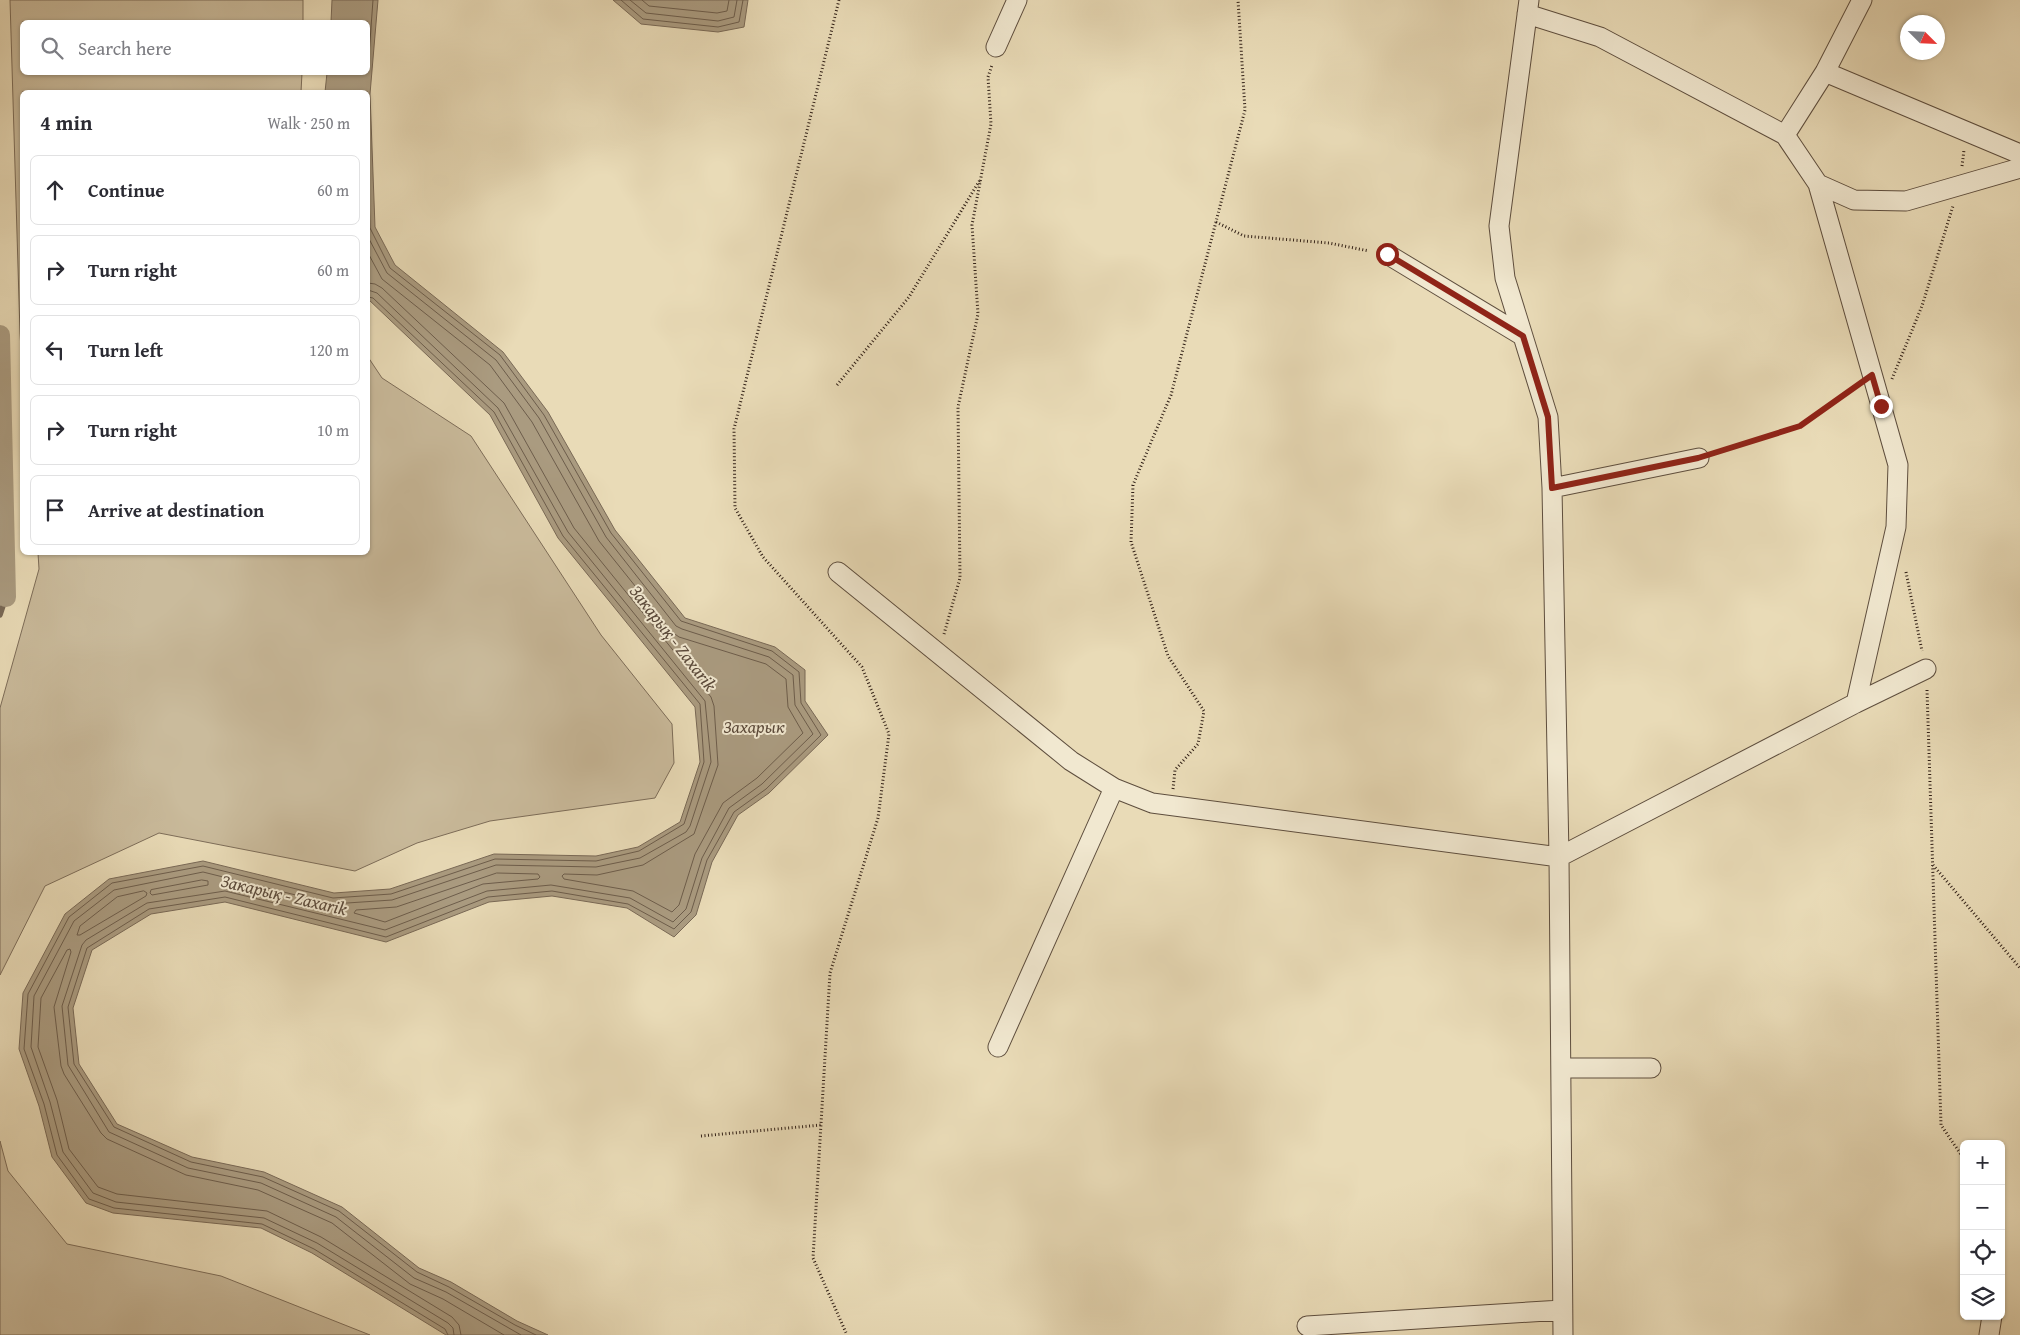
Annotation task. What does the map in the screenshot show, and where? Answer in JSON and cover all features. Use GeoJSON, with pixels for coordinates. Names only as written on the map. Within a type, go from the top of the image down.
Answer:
{"type":"FeatureCollection","features":[{"type":"Feature","properties":{"kind":"street"},"geometry":{"type":"LineString","coordinates":[[996,47],[1017,0]]}},
{"type":"Feature","properties":{"kind":"street"},"geometry":{"type":"LineString","coordinates":[[1785,135],[1825,72],[1862,0]]}},
{"type":"Feature","properties":{"kind":"street"},"geometry":{"type":"LineString","coordinates":[[1562,1335],[1559,857],[1552,488],[1548,417],[1505,278],[1500,226],[1528,7],[1600,37],[1785,135],[1818,184],[1898,465],[1896,527],[1856,703]]}},
{"type":"Feature","properties":{"kind":"street"},"geometry":{"type":"LineString","coordinates":[[1825,72],[2020,154]]}},
{"type":"Feature","properties":{"kind":"street"},"geometry":{"type":"LineString","coordinates":[[1818,184],[1854,200],[1906,201],[2020,168]]}},
{"type":"Feature","properties":{"kind":"street"},"geometry":{"type":"LineString","coordinates":[[1387,254],[1523,336]]}},
{"type":"Feature","properties":{"kind":"street"},"geometry":{"type":"LineString","coordinates":[[1552,488],[1698,458]]}},
{"type":"Feature","properties":{"kind":"street"},"geometry":{"type":"LineString","coordinates":[[838,572],[1070,761],[1114,788],[1152,803],[1559,857],[1856,703],[1926,669]]}},
{"type":"Feature","properties":{"kind":"street"},"geometry":{"type":"LineString","coordinates":[[998,1047],[1114,788]]}},
{"type":"Feature","properties":{"kind":"street"},"geometry":{"type":"LineString","coordinates":[[1561,1068],[1651,1068]]}},
{"type":"Feature","properties":{"kind":"street"},"geometry":{"type":"LineString","coordinates":[[1307,1326],[1562,1310]]}},
{"type":"Feature","properties":{"kind":"street"},"geometry":{"type":"LineString","coordinates":[[1989,1335],[1991,1320]]}},
{"type":"Feature","properties":{"kind":"path"},"geometry":{"type":"LineString","coordinates":[[839,0],[734,429],[735,508],[763,556],[862,667],[889,734],[878,818],[830,974],[813,1258],[847,1335]]}},
{"type":"Feature","properties":{"kind":"path"},"geometry":{"type":"LineString","coordinates":[[1172,805],[1175,770],[1198,744],[1204,711],[1168,656],[1131,542],[1133,485],[1170,395],[1245,110],[1238,0]]}},
{"type":"Feature","properties":{"kind":"path"},"geometry":{"type":"LineString","coordinates":[[938,653],[960,578],[958,408],[978,314],[972,225],[991,124],[988,77],[996,47]]}},
{"type":"Feature","properties":{"kind":"path"},"geometry":{"type":"LineString","coordinates":[[1881,406],[1922,306],[1959,186],[1966,132]]}},
{"type":"Feature","properties":{"kind":"path"},"geometry":{"type":"LineString","coordinates":[[837,385],[909,297],[981,178]]}},
{"type":"Feature","properties":{"kind":"path"},"geometry":{"type":"LineString","coordinates":[[1216,222],[1244,236],[1329,243],[1387,254]]}},
{"type":"Feature","properties":{"kind":"path"},"geometry":{"type":"LineString","coordinates":[[1698,458],[1800,426],[1872,375]]}},
{"type":"Feature","properties":{"kind":"path"},"geometry":{"type":"LineString","coordinates":[[1904,565],[1926,669],[1941,1125],[1960,1153]]}},
{"type":"Feature","properties":{"kind":"path"},"geometry":{"type":"LineString","coordinates":[[1932,864],[2020,968]]}},
{"type":"Feature","properties":{"kind":"path"},"geometry":{"type":"LineString","coordinates":[[701,1136],[821,1124]]}},
{"type":"Feature","properties":{"kind":"shaded area"},"geometry":{"type":"Polygon","coordinates":[[[10,0],[303,0],[303,20],[20,20],[20,75],[302,75],[301,90],[20,90],[20,333],[10,0]]]}},
{"type":"Feature","properties":{"kind":"shaded area"},"geometry":{"type":"Polygon","coordinates":[[[370,360],[382,378],[471,436],[601,635],[672,724],[674,763],[655,798],[490,821],[417,843],[355,871],[159,833],[45,886],[0,975],[0,708],[39,569],[38,555],[370,555],[370,360]]]}},
{"type":"Feature","properties":{"kind":"shaded area"},"geometry":{"type":"Polygon","coordinates":[[[0,1141],[8,1171],[67,1244],[221,1276],[370,1335],[0,1335],[0,1141]]]}},
{"type":"Feature","properties":{"kind":"water","name":"Захарык"},"geometry":{"type":"Polygon","coordinates":[[[332,0],[378,0],[370,94],[370,90],[325,90],[327,75],[370,75],[370,20],[331,20],[332,0]]]}},
{"type":"Feature","properties":{"kind":"water"},"geometry":{"type":"Polygon","coordinates":[[[613,0],[748,0],[744,27],[718,32],[641,24],[613,0]]]}},
{"type":"Feature","properties":{"kind":"water","name":"Захарык"},"geometry":{"type":"Polygon","coordinates":[[[370,94],[375,227],[395,265],[503,352],[548,412],[615,530],[685,618],[775,647],[805,670],[805,701],[828,735],[769,793],[738,815],[712,862],[696,915],[674,937],[627,908],[552,896],[489,902],[386,942],[225,902],[151,914],[92,950],[73,1008],[79,1064],[117,1124],[192,1157],[264,1172],[342,1207],[419,1268],[451,1282],[517,1321],[548,1335],[446,1335],[312,1253],[261,1228],[113,1213],[86,1203],[52,1157],[39,1106],[19,1049],[23,993],[65,914],[109,879],[203,861],[334,893],[390,889],[494,854],[596,856],[638,847],[680,822],[700,762],[695,707],[558,538],[490,415],[370,301],[370,94]]]}},
{"type":"Feature","properties":{"kind":"waterway"},"geometry":{"type":"LineString","coordinates":[[0,335],[6,597]]}},
{"type":"Feature","properties":{"kind":"waterway"},"geometry":{"type":"LineString","coordinates":[[0,615],[6,597]]}},
{"type":"Feature","properties":{"kind":"route"},"geometry":{"type":"LineString","coordinates":[[1387,254],[1523,336],[1548,417],[1552,488],[1698,458],[1800,426],[1872,375],[1881,406]]}},
{"type":"Feature","properties":{"kind":"water label","name":"Закарық - Zaxarik"},"geometry":{"type":"Point","coordinates":[673,638]}},
{"type":"Feature","properties":{"kind":"water label","name":"Закарық - Zaxarik"},"geometry":{"type":"Point","coordinates":[284,895]}}]}
